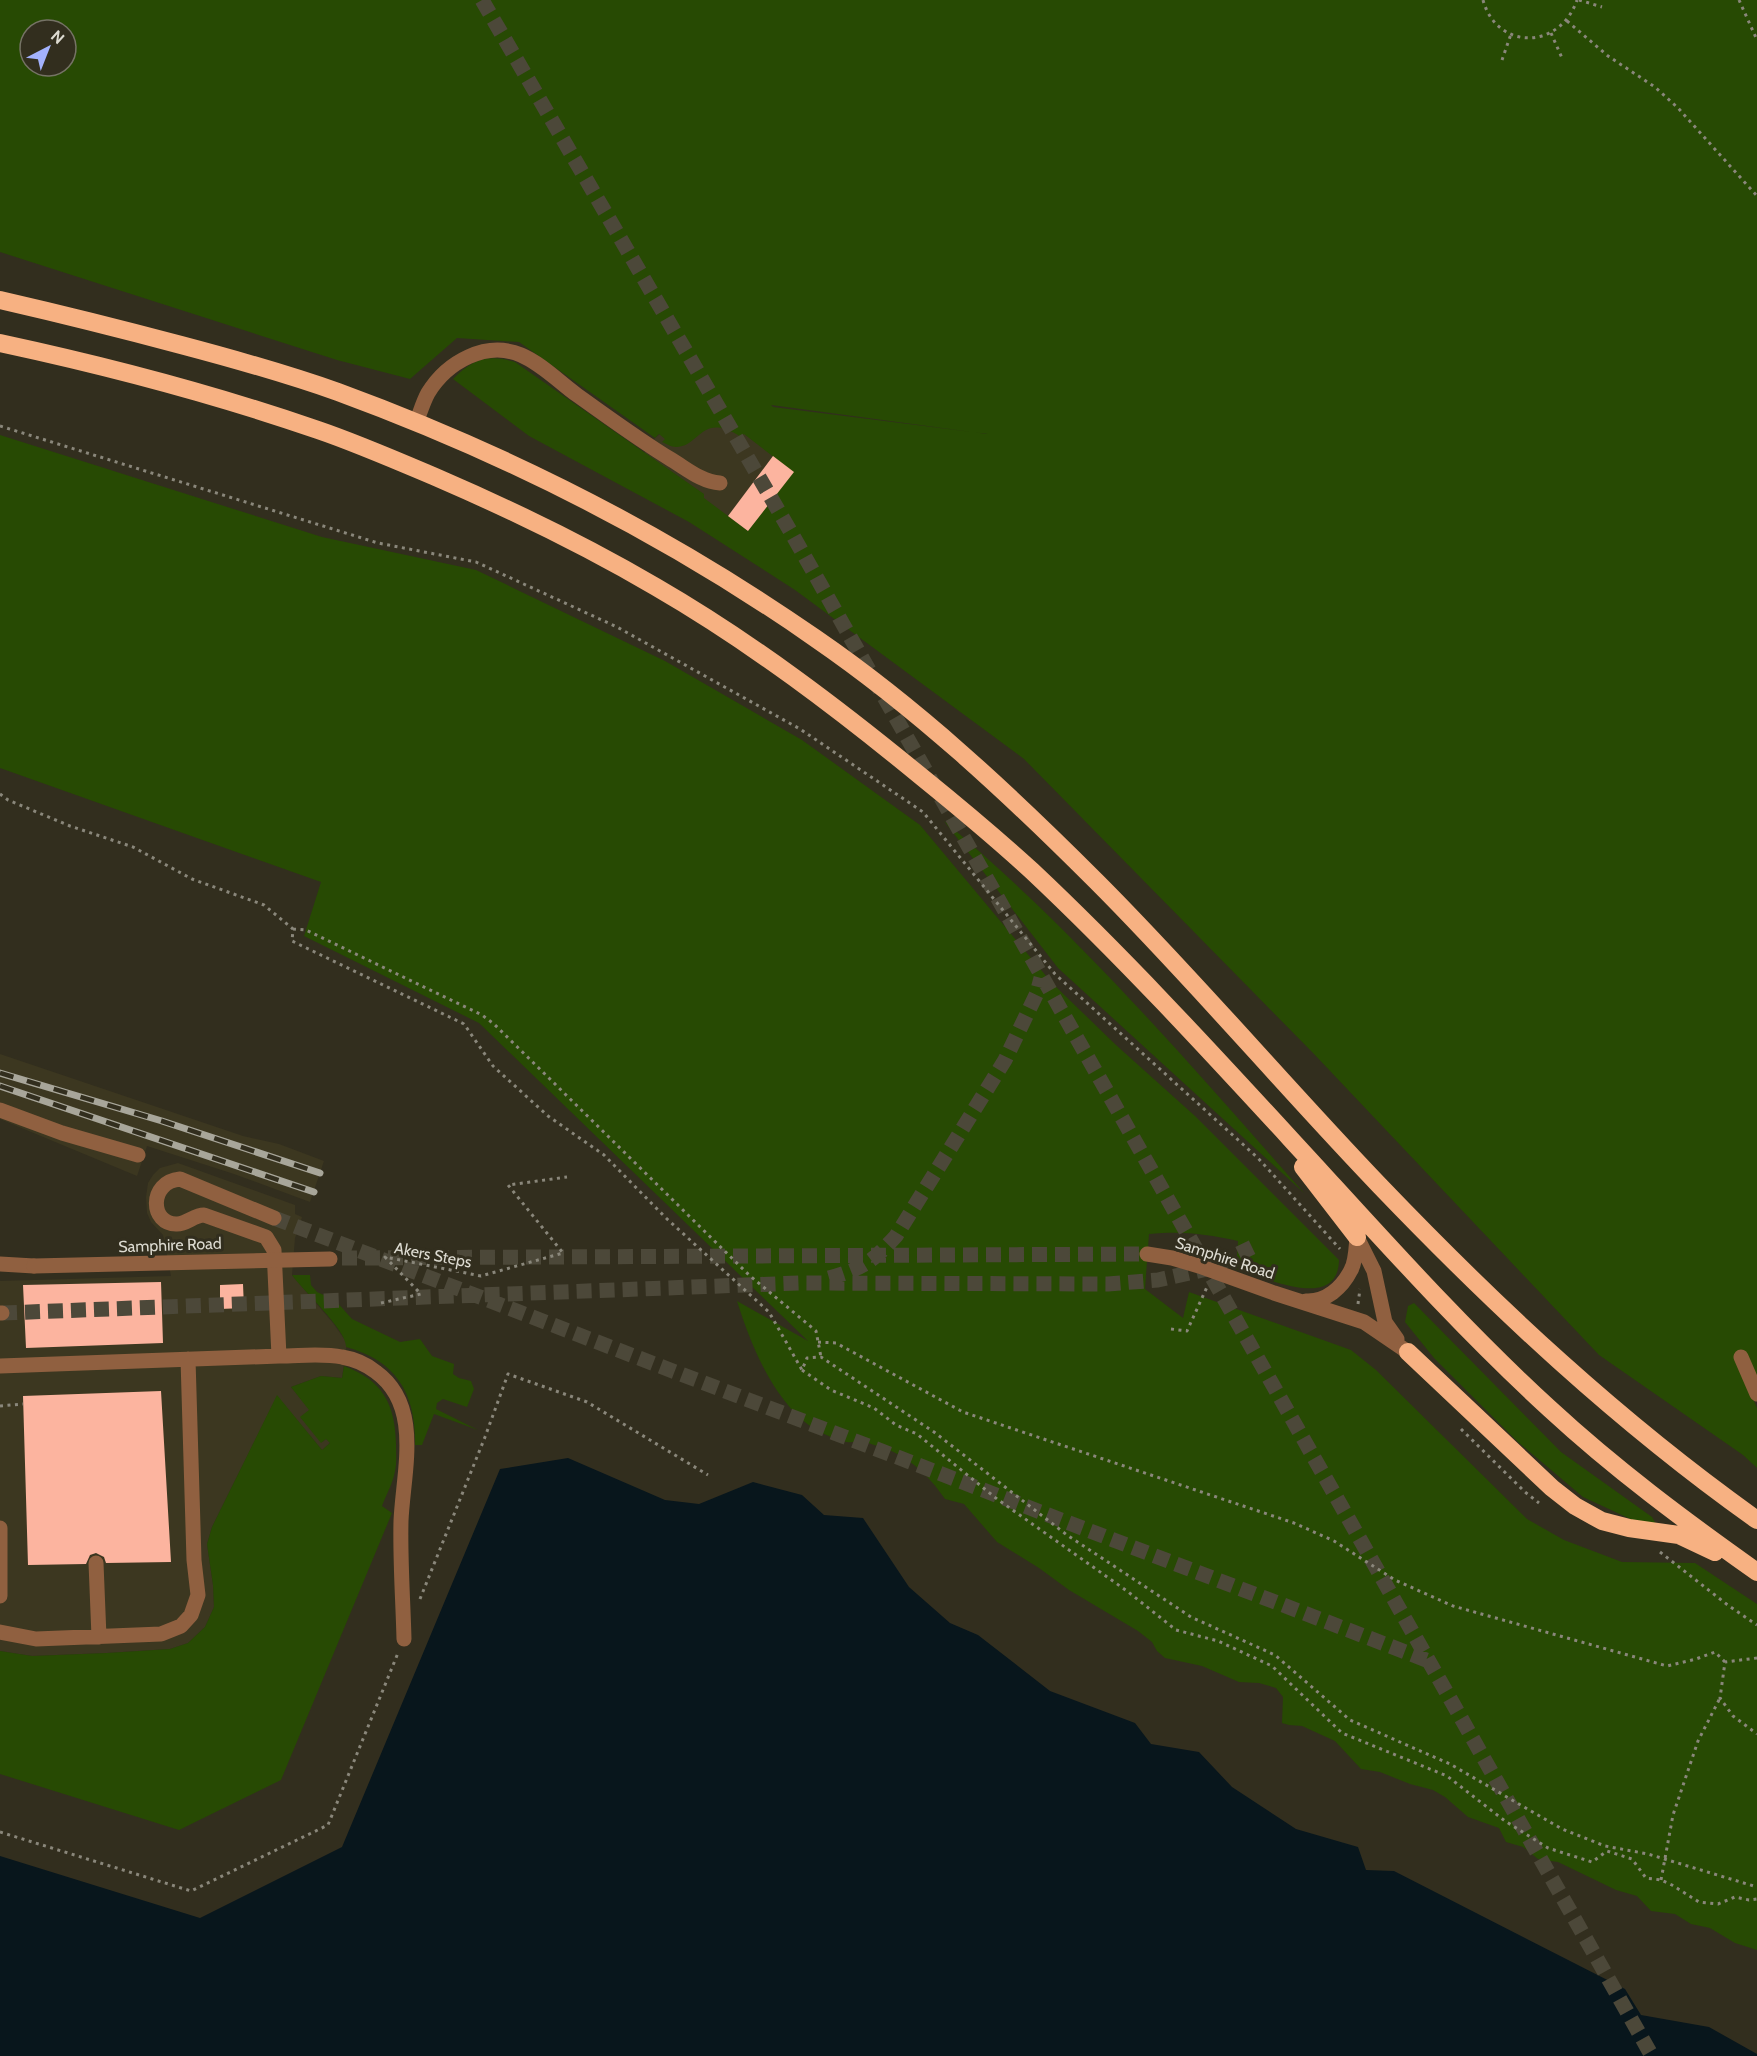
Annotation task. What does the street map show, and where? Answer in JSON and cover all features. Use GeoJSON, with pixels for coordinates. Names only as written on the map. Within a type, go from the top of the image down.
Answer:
{"type":"FeatureCollection","features":[{"type":"Feature","properties":{"kind":"highway"},"geometry":{"type":"LineString","coordinates":[[0,300],[74,317],[243,362],[335,391],[416,423],[552,482],[684,553],[818,640],[906,707],[987,777],[1095,880],[1202,992],[1378,1184],[1501,1308],[1620,1415],[1757,1520]]}},
{"type":"Feature","properties":{"kind":"highway"},"geometry":{"type":"LineString","coordinates":[[0,343],[73,359],[231,402],[320,431],[399,462],[518,513],[599,554],[718,625],[853,721],[962,810],[1056,895],[1135,974],[1405,1264],[1549,1408],[1638,1485],[1757,1572]]}},
{"type":"Feature","properties":{"kind":"highway"},"geometry":{"type":"LineString","coordinates":[[1234,1079],[1357,1237]]}},
{"type":"Feature","properties":{"kind":"highway"},"geometry":{"type":"LineString","coordinates":[[1408,1352],[1544,1480],[1587,1514],[1617,1525],[1679,1535],[1757,1572]]}},
{"type":"Feature","properties":{"kind":"lane"},"geometry":{"type":"LineString","coordinates":[[416,423],[429,391],[447,372],[464,359],[494,350],[510,351],[536,363],[650,446],[700,478],[720,483]]}},
{"type":"Feature","properties":{"kind":"lane"},"geometry":{"type":"LineString","coordinates":[[0,1110],[62,1133],[138,1155]]}},
{"type":"Feature","properties":{"kind":"lane"},"geometry":{"type":"LineString","coordinates":[[274,1218],[180,1179],[167,1182],[157,1194],[158,1210],[168,1222],[177,1224],[198,1215],[204,1215],[269,1239],[274,1250],[279,1356]]}},
{"type":"Feature","properties":{"kind":"lane"},"geometry":{"type":"LineString","coordinates":[[1357,1237],[1374,1272],[1385,1322],[1408,1352]]}},
{"type":"Feature","properties":{"kind":"lane","name":"Samphire Road"},"geometry":{"type":"LineString","coordinates":[[1291,1298],[1316,1300],[1328,1296],[1339,1287],[1352,1270],[1357,1237]]}},
{"type":"Feature","properties":{"kind":"lane","name":"Samphire Road"},"geometry":{"type":"LineString","coordinates":[[1147,1254],[1199,1266],[1364,1322],[1408,1352]]}},
{"type":"Feature","properties":{"kind":"lane","name":"Samphire Road"},"geometry":{"type":"LineString","coordinates":[[0,1264],[34,1266],[336,1258]]}},
{"type":"Feature","properties":{"kind":"lane"},"geometry":{"type":"LineString","coordinates":[[0,1366],[336,1356],[351,1359],[379,1374],[397,1396],[406,1427],[407,1450],[401,1521],[404,1639]]}},
{"type":"Feature","properties":{"kind":"lane"},"geometry":{"type":"LineString","coordinates":[[1741,1357],[1757,1394]]}},
{"type":"Feature","properties":{"kind":"lane"},"geometry":{"type":"LineString","coordinates":[[0,1632],[36,1639],[166,1633],[181,1626],[191,1615],[197,1602],[188,1359]]}},
{"type":"Feature","properties":{"kind":"lane"},"geometry":{"type":"LineString","coordinates":[[0,1528],[0,1596]]}},
{"type":"Feature","properties":{"kind":"lane"},"geometry":{"type":"LineString","coordinates":[[96,1563],[99,1637]]}},
{"type":"Feature","properties":{"kind":"path"},"geometry":{"type":"LineString","coordinates":[[1483,0],[1489,16],[1499,27],[1524,38],[1551,33],[1567,21],[1578,0],[1602,7]]}},
{"type":"Feature","properties":{"kind":"path"},"geometry":{"type":"LineString","coordinates":[[1738,0],[1757,40]]}},
{"type":"Feature","properties":{"kind":"path"},"geometry":{"type":"LineString","coordinates":[[1567,21],[1608,56],[1655,87],[1671,101],[1757,196]]}},
{"type":"Feature","properties":{"kind":"path"},"geometry":{"type":"LineString","coordinates":[[1551,33],[1562,58]]}},
{"type":"Feature","properties":{"kind":"path"},"geometry":{"type":"LineString","coordinates":[[1502,60],[1512,34]]}},
{"type":"Feature","properties":{"kind":"path"},"geometry":{"type":"LineString","coordinates":[[0,426],[357,537],[476,562],[617,627],[801,729],[923,812],[1055,974],[1258,1158],[1340,1248]]}},
{"type":"Feature","properties":{"kind":"path"},"geometry":{"type":"LineString","coordinates":[[0,794],[8,800],[70,826],[133,847],[192,879],[264,905],[293,929],[306,930],[482,1015],[494,1024],[749,1275],[816,1331],[821,1357]]}},
{"type":"Feature","properties":{"kind":"path"},"geometry":{"type":"LineString","coordinates":[[293,929],[292,941],[464,1024],[493,1066],[548,1116],[604,1155],[666,1218],[769,1312],[802,1370],[831,1390],[874,1408],[896,1425],[917,1434],[997,1499],[1127,1591],[1176,1630],[1218,1641],[1272,1666],[1342,1733],[1447,1776],[1505,1821],[1548,1848],[1592,1862],[1607,1851],[1632,1859],[1646,1878],[1661,1880],[1699,1902],[1718,1904],[1735,1897],[1757,1899]]}},
{"type":"Feature","properties":{"kind":"path","name":"Akers Steps"},"geometry":{"type":"LineString","coordinates":[[381,1303],[421,1294],[385,1257],[481,1276],[563,1253],[508,1185],[567,1177]]}},
{"type":"Feature","properties":{"kind":"path"},"geometry":{"type":"LineString","coordinates":[[1171,1329],[1187,1331],[1210,1280]]}},
{"type":"Feature","properties":{"kind":"path"},"geometry":{"type":"LineString","coordinates":[[1357,1306],[1360,1285]]}},
{"type":"Feature","properties":{"kind":"path"},"geometry":{"type":"LineString","coordinates":[[818,1342],[836,1343],[963,1412],[1294,1523],[1334,1542],[1395,1580],[1453,1606],[1667,1666],[1714,1652],[1725,1662],[1757,1658]]}},
{"type":"Feature","properties":{"kind":"path"},"geometry":{"type":"LineString","coordinates":[[802,1370],[807,1358],[821,1357],[934,1432],[1067,1535],[1191,1617],[1275,1655],[1350,1720],[1450,1764],[1562,1829],[1605,1846],[1648,1854],[1757,1887]]}},
{"type":"Feature","properties":{"kind":"path"},"geometry":{"type":"LineString","coordinates":[[417,1607],[508,1374],[587,1402],[708,1475]]}},
{"type":"Feature","properties":{"kind":"path"},"geometry":{"type":"LineString","coordinates":[[0,1406],[23,1404]]}},
{"type":"Feature","properties":{"kind":"path"},"geometry":{"type":"LineString","coordinates":[[1654,1546],[1729,1606],[1757,1625]]}},
{"type":"Feature","properties":{"kind":"path"},"geometry":{"type":"LineString","coordinates":[[0,1832],[191,1891],[328,1825],[404,1639]]}},
{"type":"Feature","properties":{"kind":"path"},"geometry":{"type":"LineString","coordinates":[[1661,1880],[1676,1805],[1698,1741],[1720,1698],[1725,1662]]}},
{"type":"Feature","properties":{"kind":"path"},"geometry":{"type":"LineString","coordinates":[[1720,1698],[1733,1716],[1757,1734]]}},
{"type":"Feature","properties":{"kind":"shaded area"},"geometry":{"type":"Polygon","coordinates":[[[709,410],[802,461],[796,578],[638,462],[655,438],[672,425],[709,410]]]}},
{"type":"Feature","properties":{"kind":"shaded area"},"geometry":{"type":"Polygon","coordinates":[[[0,1054],[243,1136],[279,1144],[324,1161],[310,1202],[147,1146],[137,1176],[0,1119],[0,1054]]]}},
{"type":"Feature","properties":{"kind":"shaded area"},"geometry":{"type":"Polygon","coordinates":[[[178,1163],[295,1205],[295,1214],[302,1217],[295,1238],[292,1275],[347,1343],[342,1378],[321,1376],[291,1387],[310,1410],[301,1417],[322,1442],[326,1439],[330,1443],[322,1450],[277,1396],[212,1527],[207,1544],[214,1607],[205,1627],[188,1643],[170,1649],[107,1653],[32,1656],[0,1651],[0,1281],[171,1276],[163,1235],[151,1222],[147,1213],[146,1197],[148,1183],[153,1175],[160,1168],[178,1163]]]}},
{"type":"Feature","properties":{"kind":"shaded area"},"geometry":{"type":"Polygon","coordinates":[[[568,1458],[665,1500],[699,1504],[753,1482],[802,1495],[824,1515],[863,1518],[909,1587],[950,1623],[978,1635],[1050,1691],[1135,1723],[1151,1744],[1199,1752],[1232,1787],[1296,1829],[1358,1847],[1366,1870],[1394,1871],[1625,1989],[1641,2015],[1709,2027],[1757,2056],[0,2056],[0,1856],[200,1918],[342,1847],[500,1469],[568,1458]]]}},
{"type":"Feature","properties":{"kind":"green space"},"geometry":{"type":"Polygon","coordinates":[[[0,0],[1757,0],[1757,1395],[1742,1373],[1757,1408],[1757,1468],[1743,1455],[1599,1355],[1314,1054],[1024,759],[795,590],[689,522],[529,436],[453,379],[467,367],[481,360],[497,358],[515,362],[704,494],[704,498],[748,531],[793,472],[744,434],[741,437],[728,430],[709,429],[684,446],[676,447],[662,442],[665,439],[659,434],[655,438],[519,342],[457,338],[410,379],[337,360],[0,252],[0,0]],[[771,405],[773,407],[973,432],[771,405]]]}},
{"type":"Feature","properties":{"kind":"green space"},"geometry":{"type":"Polygon","coordinates":[[[0,435],[322,537],[476,570],[665,661],[802,740],[920,825],[1052,983],[1116,1045],[1195,1116],[1339,1260],[1335,1276],[1326,1285],[1313,1288],[1298,1287],[1281,1284],[1236,1269],[1238,1241],[1194,1234],[1149,1234],[1145,1289],[1183,1318],[1189,1292],[1351,1350],[1376,1370],[1527,1519],[1564,1540],[1622,1562],[1695,1563],[1757,1604],[1757,1950],[1735,1943],[1710,1928],[1691,1924],[1675,1914],[1651,1911],[1637,1896],[1616,1890],[1558,1862],[1538,1859],[1523,1847],[1506,1842],[1499,1828],[1468,1817],[1433,1790],[1380,1772],[1361,1769],[1335,1741],[1302,1726],[1282,1723],[1283,1697],[1276,1688],[1259,1683],[1239,1682],[1202,1666],[1165,1658],[1152,1642],[1138,1631],[1069,1590],[997,1542],[964,1504],[945,1499],[931,1481],[907,1460],[889,1450],[865,1442],[837,1440],[806,1423],[779,1393],[768,1376],[750,1338],[737,1301],[808,1341],[479,1023],[304,936],[321,882],[0,768],[0,435]]]}},
{"type":"Feature","properties":{"kind":"green space"},"geometry":{"type":"Polygon","coordinates":[[[944,821],[993,864],[1086,953],[1175,1048],[1304,1193],[1058,968],[944,821]]]}},
{"type":"Feature","properties":{"kind":"green space"},"geometry":{"type":"Polygon","coordinates":[[[292,1275],[310,1275],[311,1285],[317,1292],[335,1300],[352,1319],[400,1342],[420,1339],[432,1356],[454,1364],[453,1374],[471,1381],[474,1389],[467,1407],[443,1399],[437,1403],[436,1409],[478,1430],[434,1414],[422,1445],[415,1445],[412,1410],[400,1382],[378,1361],[346,1347],[340,1331],[292,1275]]]}},
{"type":"Feature","properties":{"kind":"green space"},"geometry":{"type":"Polygon","coordinates":[[[1414,1303],[1561,1452],[1652,1517],[1656,1524],[1637,1522],[1583,1497],[1518,1442],[1434,1358],[1405,1322],[1408,1306],[1414,1303]]]}},
{"type":"Feature","properties":{"kind":"green space"},"geometry":{"type":"Polygon","coordinates":[[[344,1366],[368,1378],[377,1386],[384,1395],[393,1416],[396,1465],[393,1480],[382,1506],[392,1513],[281,1780],[179,1830],[0,1774],[0,1651],[32,1656],[107,1653],[170,1649],[188,1643],[205,1627],[214,1607],[207,1544],[212,1527],[277,1395],[322,1450],[330,1443],[326,1439],[321,1443],[300,1417],[309,1410],[291,1387],[321,1376],[342,1378],[344,1366]]]}},
{"type":"Feature","properties":{"kind":"building"},"geometry":{"type":"Polygon","coordinates":[[[773,456],[794,472],[748,531],[728,516],[773,456]]]}},
{"type":"Feature","properties":{"kind":"building"},"geometry":{"type":"Polygon","coordinates":[[[161,1282],[163,1343],[26,1348],[23,1285],[161,1282]]]}},
{"type":"Feature","properties":{"kind":"building"},"geometry":{"type":"Polygon","coordinates":[[[243,1284],[244,1308],[220,1309],[220,1285],[243,1284]]]}},
{"type":"Feature","properties":{"kind":"building"},"geometry":{"type":"Polygon","coordinates":[[[161,1391],[171,1562],[106,1563],[104,1557],[96,1553],[90,1555],[86,1564],[28,1565],[23,1396],[161,1391]]]}},
{"type":"Feature","properties":{"kind":"tunnel"},"geometry":{"type":"LineString","coordinates":[[482,0],[792,534],[1652,2056]]}},
{"type":"Feature","properties":{"kind":"tunnel"},"geometry":{"type":"LineString","coordinates":[[829,1278],[867,1263],[896,1236],[1005,1060],[1037,993],[1041,978]]}},
{"type":"Feature","properties":{"kind":"tunnel"},"geometry":{"type":"LineString","coordinates":[[274,1218],[1429,1661]]}},
{"type":"Feature","properties":{"kind":"tunnel"},"geometry":{"type":"LineString","coordinates":[[2,1313],[799,1283],[1108,1284],[1158,1280],[1207,1269],[1259,1244]]}},
{"type":"Feature","properties":{"kind":"tunnel"},"geometry":{"type":"LineString","coordinates":[[342,1258],[1147,1254]]}},
{"type":"Feature","properties":{"kind":"railway"},"geometry":{"type":"LineString","coordinates":[[0,1073],[162,1121],[320,1173]]}},
{"type":"Feature","properties":{"kind":"railway"},"geometry":{"type":"LineString","coordinates":[[0,1086],[314,1192]]}}]}
